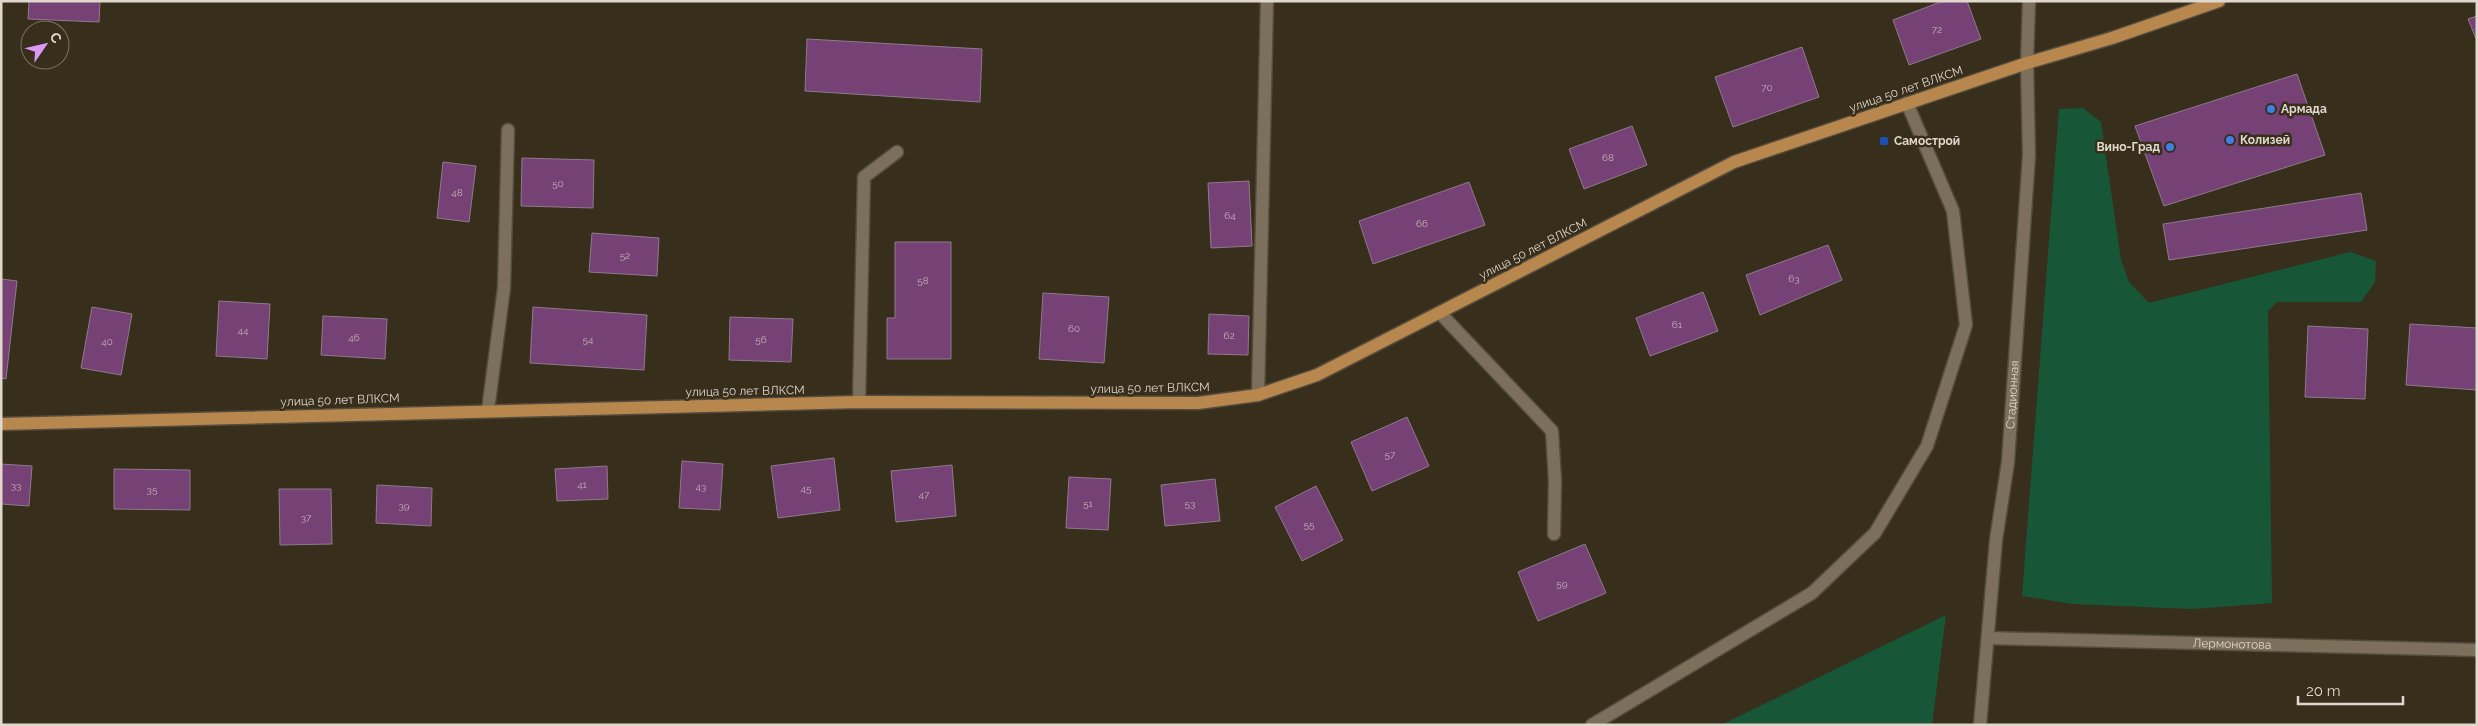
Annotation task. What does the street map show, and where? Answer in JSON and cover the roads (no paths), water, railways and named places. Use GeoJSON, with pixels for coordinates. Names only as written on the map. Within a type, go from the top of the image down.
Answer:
{"type":"FeatureCollection","features":[{"type":"Feature","properties":{"kind":"main road","name":"улица 50 лет ВЛКСМ"},"geometry":{"type":"LineString","coordinates":[[1,424],[488,410],[859,402],[1198,403],[1258,394],[1316,375],[1734,162],[2027,62],[2112,38],[2219,1]]}},
{"type":"Feature","properties":{"kind":"street"},"geometry":{"type":"LineString","coordinates":[[1258,394],[1266,1]]}},
{"type":"Feature","properties":{"kind":"street","name":"Стадионная"},"geometry":{"type":"LineString","coordinates":[[1980,725],[1996,540],[2008,462],[2029,155],[2027,62],[2029,1]]}},
{"type":"Feature","properties":{"kind":"street"},"geometry":{"type":"LineString","coordinates":[[1592,725],[1812,593],[1875,533],[1927,446],[1966,325],[1953,211],[1907,103]]}},
{"type":"Feature","properties":{"kind":"street"},"geometry":{"type":"LineString","coordinates":[[488,410],[504,288],[508,130]]}},
{"type":"Feature","properties":{"kind":"street"},"geometry":{"type":"LineString","coordinates":[[859,402],[864,178],[897,152]]}},
{"type":"Feature","properties":{"kind":"street"},"geometry":{"type":"LineString","coordinates":[[1440,313],[1552,431],[1555,481],[1554,534]]}},
{"type":"Feature","properties":{"kind":"street","name":"Лермонотова"},"geometry":{"type":"LineString","coordinates":[[1988,638],[2477,650]]}},
{"type":"Feature","properties":{"kind":"place","name":"Армада"},"geometry":{"type":"Point","coordinates":[2271,109]}},
{"type":"Feature","properties":{"kind":"place","name":"Колизей"},"geometry":{"type":"Point","coordinates":[2230,140]}},
{"type":"Feature","properties":{"kind":"place","name":"Самострой"},"geometry":{"type":"Point","coordinates":[1884,141]}},
{"type":"Feature","properties":{"kind":"place","name":"Вино-Град"},"geometry":{"type":"Point","coordinates":[2170,147]}}]}
